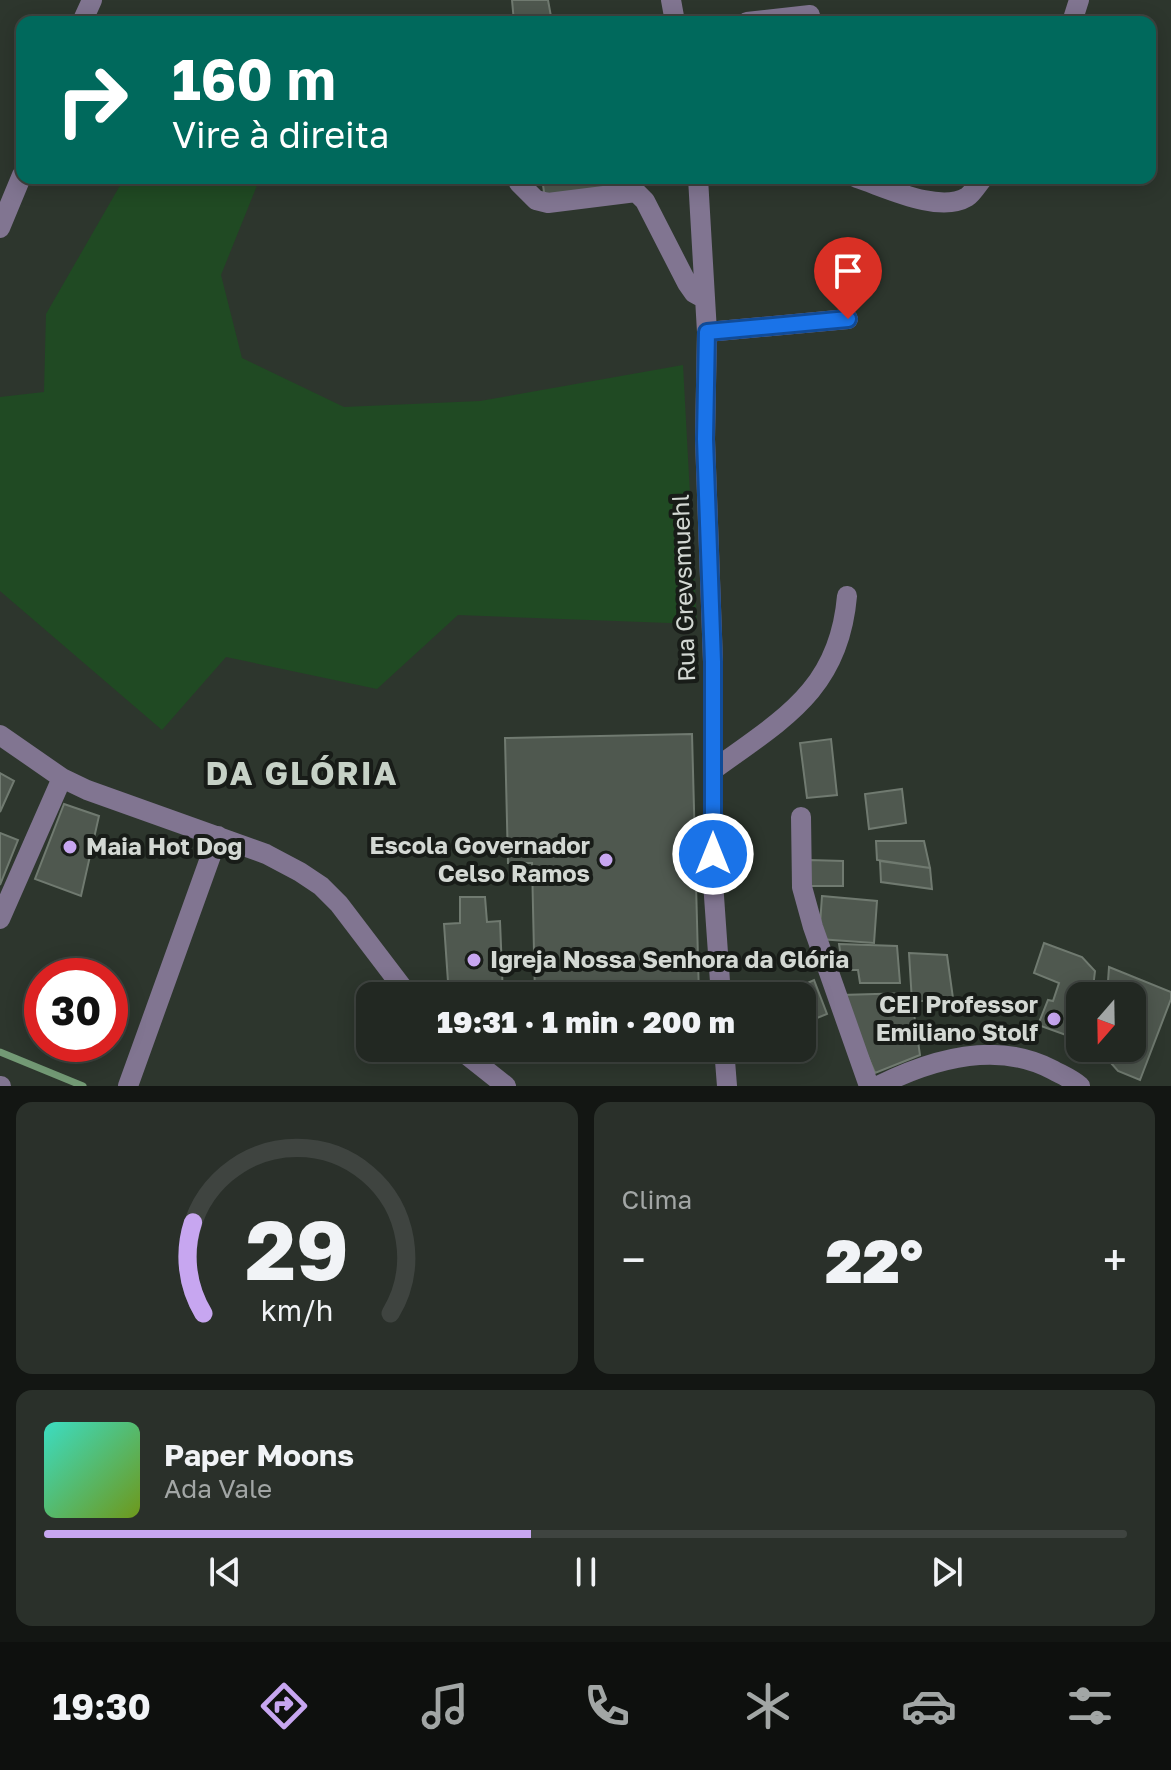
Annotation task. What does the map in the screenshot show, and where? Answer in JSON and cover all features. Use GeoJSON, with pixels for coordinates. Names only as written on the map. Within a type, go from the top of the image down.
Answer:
{"type":"FeatureCollection","features":[{"type":"Feature","properties":{"kind":"street"},"geometry":{"type":"LineString","coordinates":[[801,16],[810,15]]}},
{"type":"Feature","properties":{"kind":"street"},"geometry":{"type":"LineString","coordinates":[[0,228],[18,184]]}},
{"type":"Feature","properties":{"kind":"street"},"geometry":{"type":"LineString","coordinates":[[520,184],[536,200],[548,203],[636,192],[645,201],[687,283],[694,293],[705,299]]}},
{"type":"Feature","properties":{"kind":"street","name":"Rua Grevsmuehl"},"geometry":{"type":"LineString","coordinates":[[698,184],[707,332],[705,439],[713,662],[713,882],[720,982]]}},
{"type":"Feature","properties":{"kind":"street"},"geometry":{"type":"LineString","coordinates":[[875,184],[923,200],[948,203],[968,197],[978,184]]}},
{"type":"Feature","properties":{"kind":"street"},"geometry":{"type":"LineString","coordinates":[[707,332],[848,319]]}},
{"type":"Feature","properties":{"kind":"street"},"geometry":{"type":"LineString","coordinates":[[713,770],[778,723],[805,699],[838,646],[847,596]]}},
{"type":"Feature","properties":{"kind":"street"},"geometry":{"type":"LineString","coordinates":[[0,735],[62,778],[87,790],[266,854],[321,886],[339,904],[398,982]]}},
{"type":"Feature","properties":{"kind":"street"},"geometry":{"type":"LineString","coordinates":[[0,919],[62,778]]}},
{"type":"Feature","properties":{"kind":"street"},"geometry":{"type":"LineString","coordinates":[[801,817],[802,887],[869,1086]]}},
{"type":"Feature","properties":{"kind":"street"},"geometry":{"type":"LineString","coordinates":[[128,1086],[218,836]]}},
{"type":"Feature","properties":{"kind":"street"},"geometry":{"type":"LineString","coordinates":[[878,1086],[913,1078],[966,1057],[991,1054],[1037,1062],[1080,1086]]}},
{"type":"Feature","properties":{"kind":"street"},"geometry":{"type":"LineString","coordinates":[[476,1062],[506,1086]]}},
{"type":"Feature","properties":{"kind":"street"},"geometry":{"type":"LineString","coordinates":[[725,1062],[727,1086]]}},
{"type":"Feature","properties":{"kind":"green space"},"geometry":{"type":"Polygon","coordinates":[[[121,184],[258,184],[221,275],[242,358],[344,407],[480,401],[683,365],[697,624],[458,615],[377,689],[226,657],[162,730],[0,591],[0,397],[44,392],[46,314],[121,184]]]}},
{"type":"Feature","properties":{"kind":"building"},"geometry":{"type":"Polygon","coordinates":[[[512,0],[548,0],[551,16],[513,16],[512,0]]]}},
{"type":"Feature","properties":{"kind":"building"},"geometry":{"type":"Polygon","coordinates":[[[543,184],[605,184],[606,193],[545,199],[543,184]]]}},
{"type":"Feature","properties":{"kind":"building","name":"Escola Governador Celso Ramos"},"geometry":{"type":"Polygon","coordinates":[[[692,734],[699,982],[535,982],[532,863],[508,863],[505,738],[692,734]]]}},
{"type":"Feature","properties":{"kind":"building"},"geometry":{"type":"Polygon","coordinates":[[[831,739],[837,795],[807,798],[800,743],[831,739]]]}},
{"type":"Feature","properties":{"kind":"building"},"geometry":{"type":"Polygon","coordinates":[[[0,773],[14,781],[0,812],[0,773]]]}},
{"type":"Feature","properties":{"kind":"building"},"geometry":{"type":"Polygon","coordinates":[[[902,789],[906,823],[869,829],[865,794],[902,789]]]}},
{"type":"Feature","properties":{"kind":"building","name":"Maia Hot Dog"},"geometry":{"type":"Polygon","coordinates":[[[64,804],[99,816],[81,896],[35,879],[64,804]]]}},
{"type":"Feature","properties":{"kind":"building"},"geometry":{"type":"Polygon","coordinates":[[[0,833],[18,840],[0,885],[0,833]]]}},
{"type":"Feature","properties":{"kind":"building"},"geometry":{"type":"Polygon","coordinates":[[[876,841],[924,841],[930,868],[877,860],[876,841]]]}},
{"type":"Feature","properties":{"kind":"building"},"geometry":{"type":"Polygon","coordinates":[[[809,860],[843,861],[843,886],[809,886],[809,860]]]}},
{"type":"Feature","properties":{"kind":"building"},"geometry":{"type":"Polygon","coordinates":[[[880,861],[930,868],[932,889],[881,882],[880,861]]]}},
{"type":"Feature","properties":{"kind":"building"},"geometry":{"type":"Polygon","coordinates":[[[822,896],[877,901],[874,943],[819,939],[822,896]]]}},
{"type":"Feature","properties":{"kind":"building","name":"Igreja Nossa Senhora da Glória"},"geometry":{"type":"Polygon","coordinates":[[[460,897],[485,897],[487,922],[500,921],[502,982],[448,982],[444,924],[460,923],[460,897]]]}},
{"type":"Feature","properties":{"kind":"building"},"geometry":{"type":"Polygon","coordinates":[[[1044,943],[1082,957],[1095,971],[1094,982],[1066,982],[1066,1035],[1038,1025],[1048,1000],[1053,1001],[1059,983],[1034,973],[1044,943]]]}},
{"type":"Feature","properties":{"kind":"building"},"geometry":{"type":"Polygon","coordinates":[[[839,944],[897,946],[900,983],[860,983],[858,970],[843,970],[839,944]]]}},
{"type":"Feature","properties":{"kind":"building"},"geometry":{"type":"Polygon","coordinates":[[[909,953],[947,955],[953,998],[912,1002],[909,953]]]}},
{"type":"Feature","properties":{"kind":"building"},"geometry":{"type":"Polygon","coordinates":[[[1109,967],[1171,992],[1140,1080],[1118,1071],[1110,1062],[1146,1062],[1146,982],[1108,982],[1109,967]]]}},
{"type":"Feature","properties":{"kind":"building"},"geometry":{"type":"Polygon","coordinates":[[[816,985],[827,1014],[816,1018],[816,985]]]}},
{"type":"Feature","properties":{"kind":"building"},"geometry":{"type":"Polygon","coordinates":[[[911,993],[920,1055],[875,1073],[841,995],[911,993]]]}},
{"type":"Feature","properties":{"kind":"waterway"},"geometry":{"type":"LineString","coordinates":[[0,1052],[83,1086]]}},
{"type":"Feature","properties":{"kind":"place","name":"Maia Hot Dog"},"geometry":{"type":"Point","coordinates":[70,847]}},
{"type":"Feature","properties":{"kind":"place","name":"Escola Governador Celso Ramos"},"geometry":{"type":"Point","coordinates":[606,860]}},
{"type":"Feature","properties":{"kind":"place","name":"Igreja Nossa Senhora da Glória"},"geometry":{"type":"Point","coordinates":[474,960]}},
{"type":"Feature","properties":{"kind":"place","name":"CEI Professor Emiliano Stolf"},"geometry":{"type":"Point","coordinates":[1054,1019]}},
{"type":"Feature","properties":{"kind":"district","name":"DA GLÓRIA"},"geometry":{"type":"Point","coordinates":[302,774]}},
{"type":"Feature","properties":{"kind":"route"},"geometry":{"type":"LineString","coordinates":[[713,854],[713,662],[705,439],[707,332],[848,319]]}}]}
